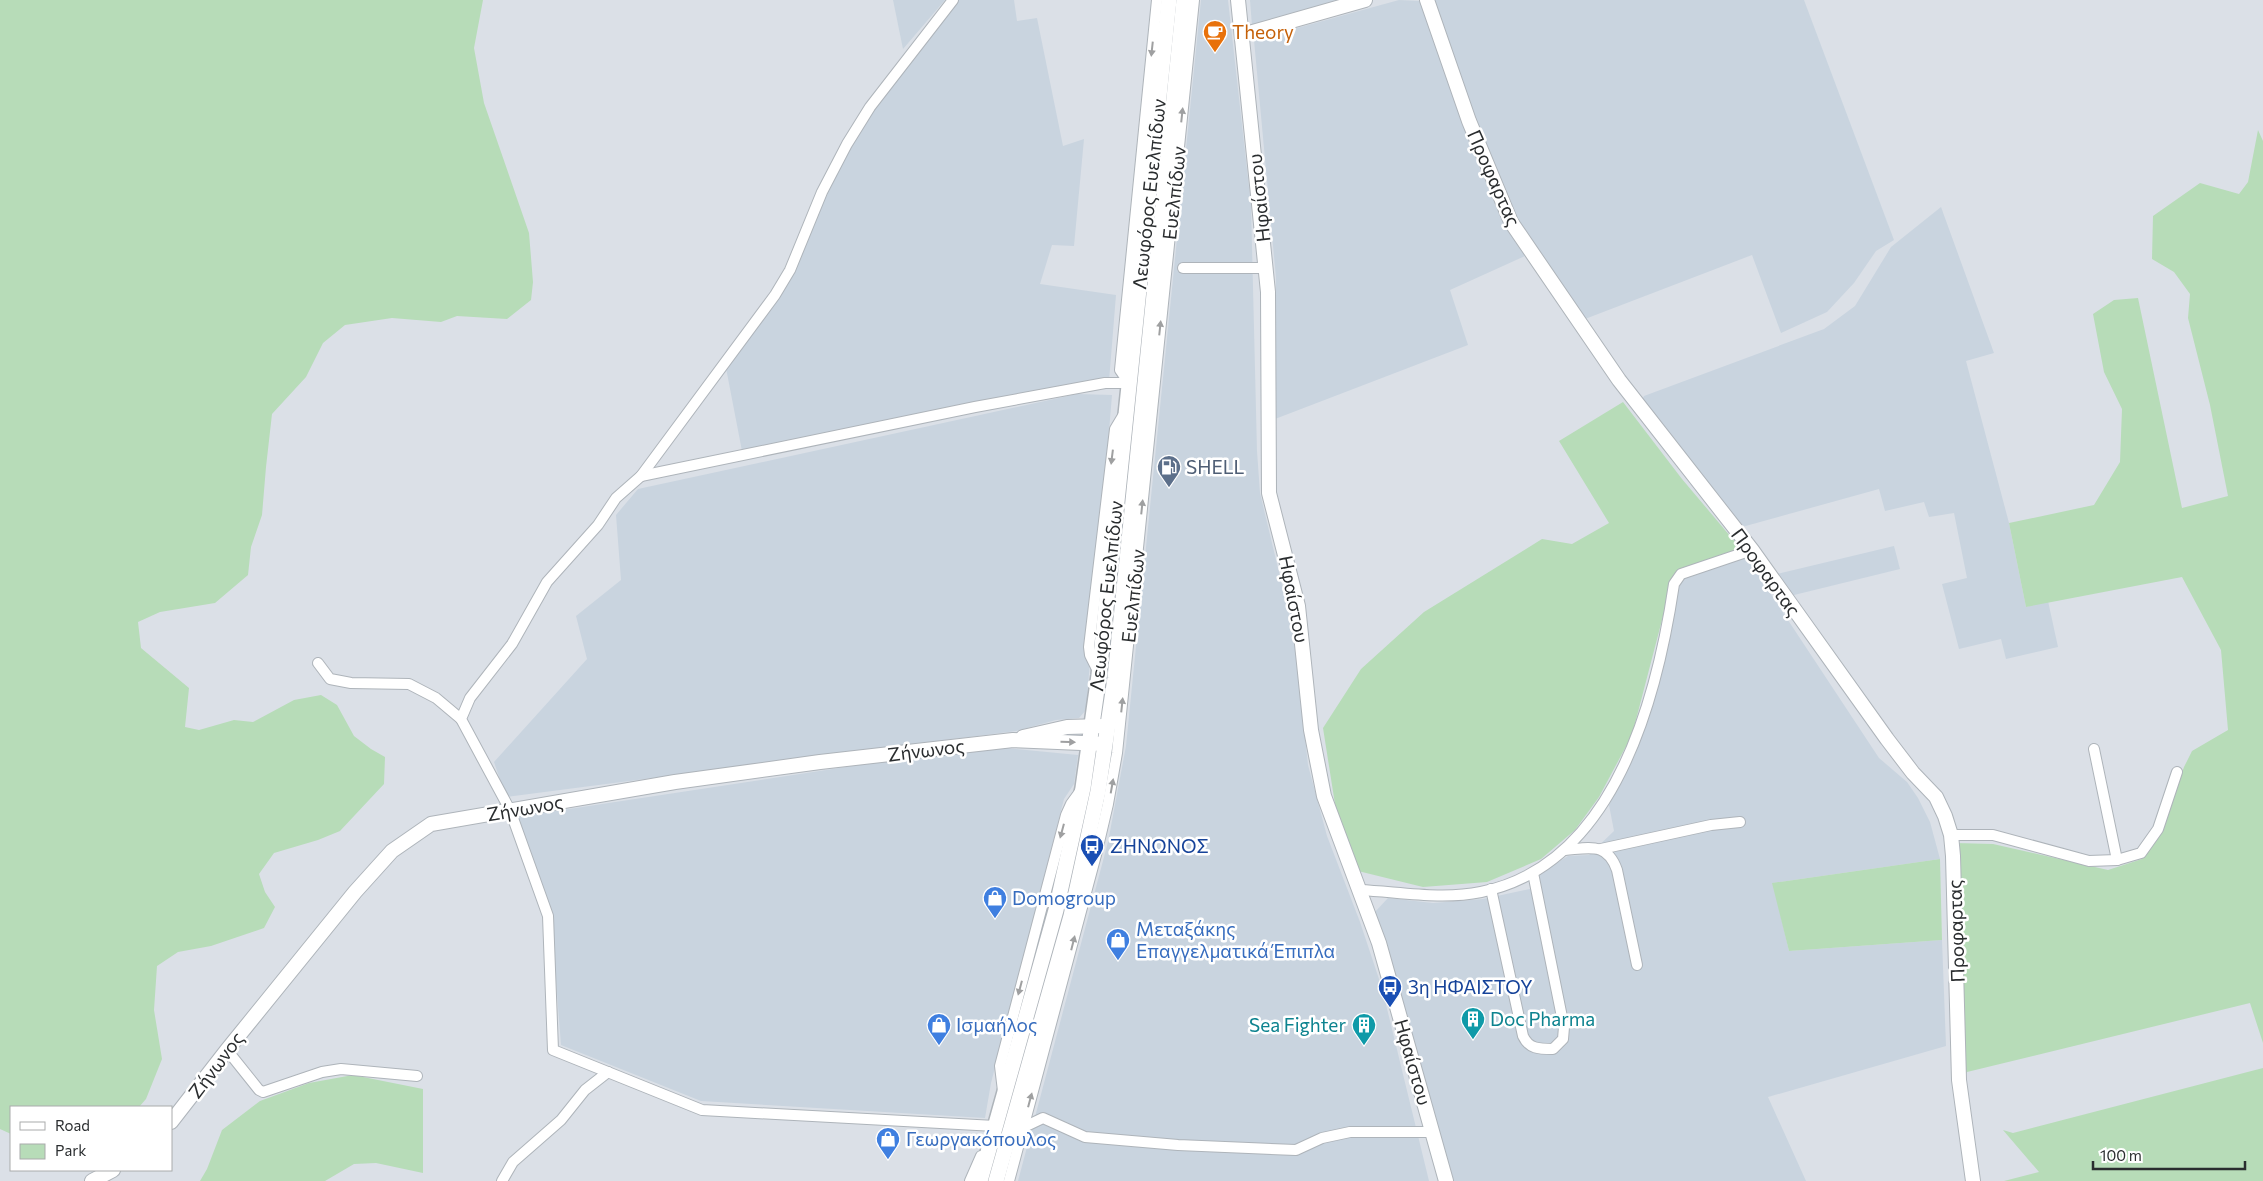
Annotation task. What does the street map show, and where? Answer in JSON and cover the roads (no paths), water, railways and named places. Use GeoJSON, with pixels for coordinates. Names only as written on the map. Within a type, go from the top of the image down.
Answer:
{"type":"FeatureCollection","features":[{"type":"Feature","properties":{"kind":"main road","name":"Λεωφόρος Ευελπίδων"},"geometry":{"type":"LineString","coordinates":[[980,1181],[1056,910],[1083,788],[1099,675],[1109,529],[1126,411],[1169,0]]}},
{"type":"Feature","properties":{"kind":"main road","name":"Λεωφόρος Ευελπίδων"},"geometry":{"type":"LineString","coordinates":[[996,1181],[1063,962],[1092,825],[1125,625],[1166,220],[1184,0]]}},
{"type":"Feature","properties":{"kind":"street"},"geometry":{"type":"LineString","coordinates":[[461,719],[470,698],[512,644],[547,582],[598,525],[616,498],[642,476],[775,295],[790,270],[822,192],[847,144],[870,107],[952,0]]}},
{"type":"Feature","properties":{"kind":"street","name":"Ευελπίδων"},"geometry":{"type":"LineString","coordinates":[[1129,383],[1120,370],[1157,0]]}},
{"type":"Feature","properties":{"kind":"street","name":"Ευελπίδων"},"geometry":{"type":"LineString","coordinates":[[1166,220],[1194,0]]}},
{"type":"Feature","properties":{"kind":"street","name":"Ηφαίστου"},"geometry":{"type":"LineString","coordinates":[[1238,0],[1268,292],[1269,493],[1297,600],[1310,724],[1322,791],[1379,942],[1446,1181]]}},
{"type":"Feature","properties":{"kind":"street"},"geometry":{"type":"LineString","coordinates":[[1242,35],[1365,0]]}},
{"type":"Feature","properties":{"kind":"street","name":"Προφαρτας"},"geometry":{"type":"LineString","coordinates":[[1427,0],[1469,121],[1511,222],[1619,380],[1752,550],[1887,739],[1913,773],[1936,798],[1945,816],[1951,835],[1959,1080],[1973,1181]]}},
{"type":"Feature","properties":{"kind":"street"},"geometry":{"type":"LineString","coordinates":[[1184,268],[1266,268]]}},
{"type":"Feature","properties":{"kind":"street"},"geometry":{"type":"LineString","coordinates":[[642,476],[976,407],[1105,383],[1129,383]]}},
{"type":"Feature","properties":{"kind":"street"},"geometry":{"type":"LineString","coordinates":[[1360,890],[1451,896],[1491,889],[1533,873],[1565,850],[1588,824],[1615,785],[1634,743],[1666,638],[1674,584],[1677,578],[1681,574],[1752,550]]}},
{"type":"Feature","properties":{"kind":"street","name":"Ευελπίδων"},"geometry":{"type":"LineString","coordinates":[[1009,1181],[1063,962],[1108,804],[1117,753],[1125,625]]}},
{"type":"Feature","properties":{"kind":"street"},"geometry":{"type":"LineString","coordinates":[[318,663],[330,679],[351,683],[409,684],[436,698],[461,719],[510,810],[548,916],[553,1050],[702,1110],[995,1126],[970,1181]]}},
{"type":"Feature","properties":{"kind":"street"},"geometry":{"type":"LineString","coordinates":[[1013,740],[1059,728],[1107,727]]}},
{"type":"Feature","properties":{"kind":"street"},"geometry":{"type":"LineString","coordinates":[[1013,740],[1105,744]]}},
{"type":"Feature","properties":{"kind":"street","name":"Ζήνωνος"},"geometry":{"type":"LineString","coordinates":[[172,1121],[355,892],[392,851],[431,824],[772,768],[1013,740]]}},
{"type":"Feature","properties":{"kind":"street"},"geometry":{"type":"LineString","coordinates":[[2094,749],[2116,860]]}},
{"type":"Feature","properties":{"kind":"street"},"geometry":{"type":"LineString","coordinates":[[1951,835],[1993,835],[2088,861],[2116,860],[2141,853],[2158,829],[2177,772]]}},
{"type":"Feature","properties":{"kind":"street"},"geometry":{"type":"LineString","coordinates":[[1565,850],[1601,849],[1693,828],[1740,822]]}},
{"type":"Feature","properties":{"kind":"street"},"geometry":{"type":"LineString","coordinates":[[1601,849],[1612,856],[1617,870],[1637,964]]}},
{"type":"Feature","properties":{"kind":"street"},"geometry":{"type":"LineString","coordinates":[[1491,889],[1523,1036],[1527,1044],[1537,1049],[1553,1049],[1563,1039],[1564,1027],[1533,873]]}},
{"type":"Feature","properties":{"kind":"street"},"geometry":{"type":"LineString","coordinates":[[227,1050],[259,1090],[263,1092],[322,1072],[341,1069],[417,1076]]}},
{"type":"Feature","properties":{"kind":"street"},"geometry":{"type":"LineString","coordinates":[[502,1181],[513,1162],[561,1120],[585,1090],[608,1072]]}},
{"type":"Feature","properties":{"kind":"street"},"geometry":{"type":"LineString","coordinates":[[1022,1128],[1043,1118],[1085,1137],[1178,1145],[1296,1150],[1322,1138],[1350,1132],[1433,1132]]}},
{"type":"Feature","properties":{"kind":"street"},"geometry":{"type":"LineString","coordinates":[[92,1181],[110,1171]]}},
{"type":"Feature","properties":{"kind":"place","name":"Theory"},"geometry":{"type":"Point","coordinates":[1215,53]}},
{"type":"Feature","properties":{"kind":"place","name":"SHELL"},"geometry":{"type":"Point","coordinates":[1169,488]}},
{"type":"Feature","properties":{"kind":"place","name":"ΖΗΝΩΝΟΣ"},"geometry":{"type":"Point","coordinates":[1092,867]}},
{"type":"Feature","properties":{"kind":"place","name":"Domogroup"},"geometry":{"type":"Point","coordinates":[995,919]}},
{"type":"Feature","properties":{"kind":"place","name":"Μεταξάκης Επαγγελματικά Έπιπλα"},"geometry":{"type":"Point","coordinates":[1118,961]}},
{"type":"Feature","properties":{"kind":"place","name":"3η ΗΦΑΙΣΤΟΥ"},"geometry":{"type":"Point","coordinates":[1390,1008]}},
{"type":"Feature","properties":{"kind":"place","name":"Doc Pharma"},"geometry":{"type":"Point","coordinates":[1473,1040]}},
{"type":"Feature","properties":{"kind":"place","name":"Ισμαήλος"},"geometry":{"type":"Point","coordinates":[939,1046]}},
{"type":"Feature","properties":{"kind":"place","name":"Sea Fighter"},"geometry":{"type":"Point","coordinates":[1364,1046]}},
{"type":"Feature","properties":{"kind":"place","name":"Γεωργακόπουλος"},"geometry":{"type":"Point","coordinates":[888,1160]}}]}
